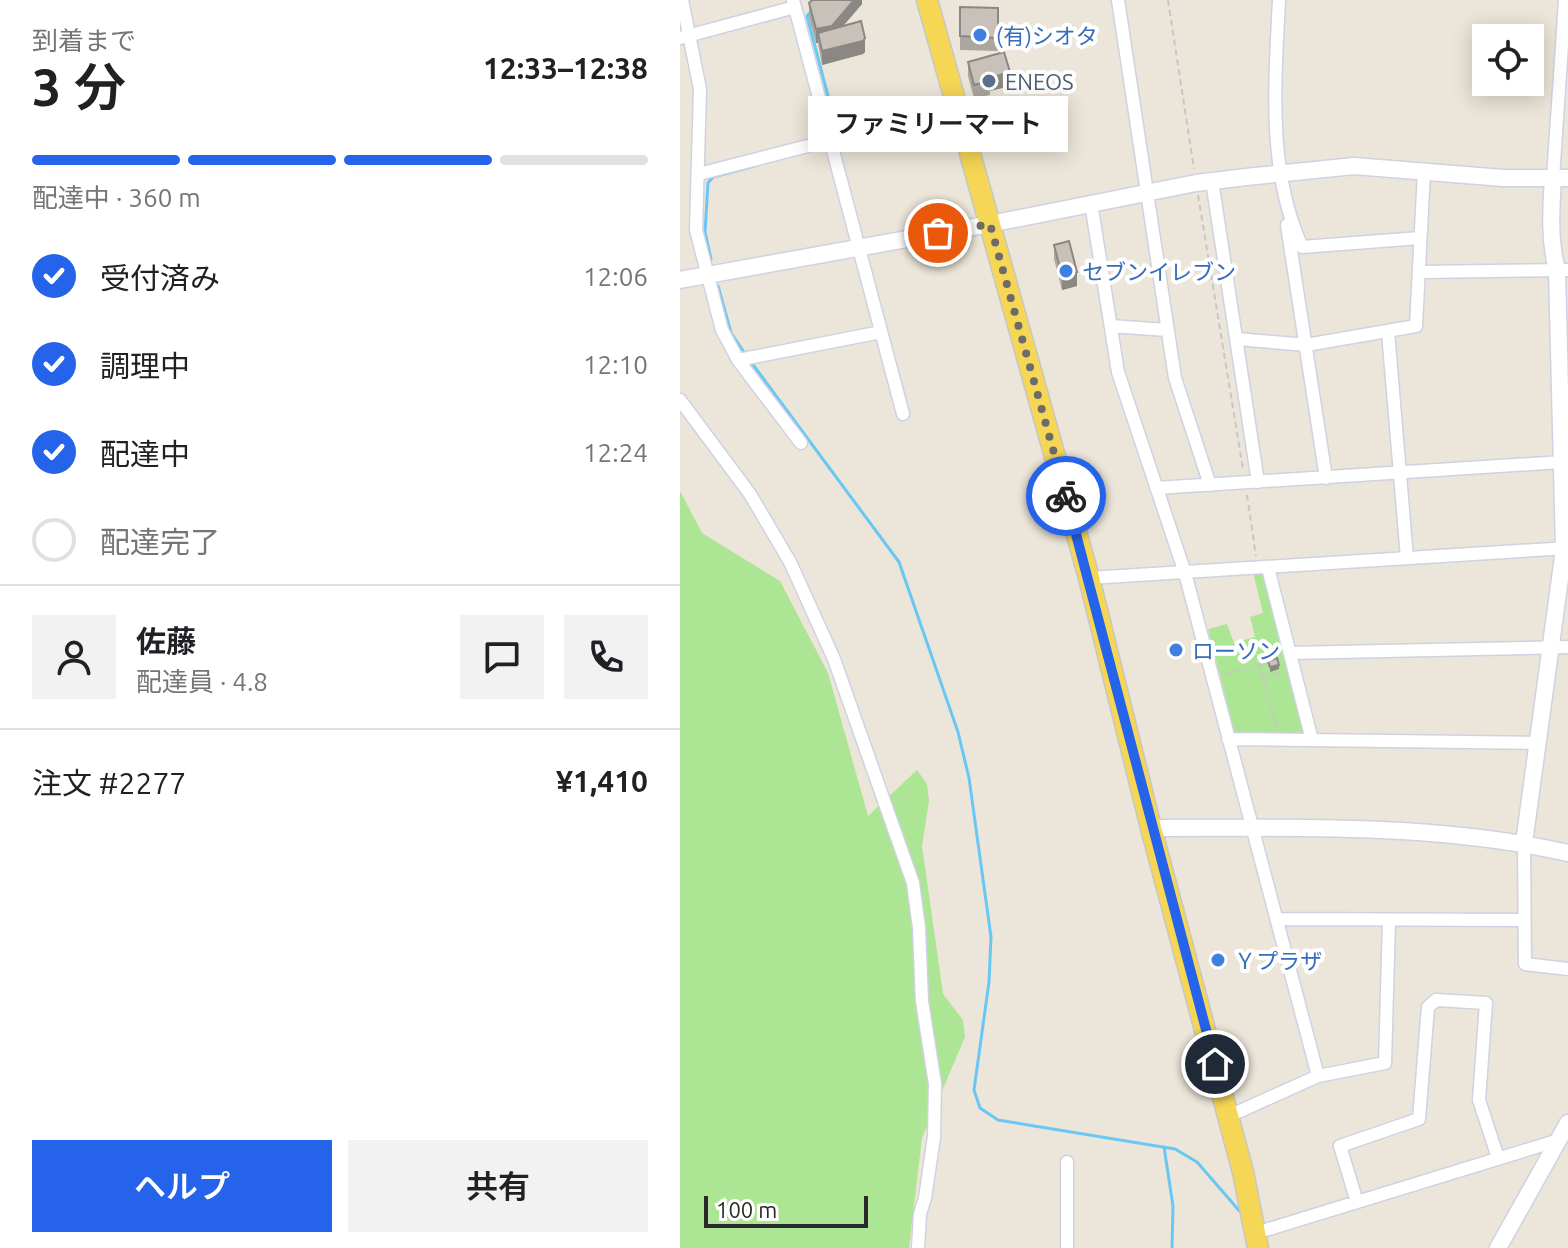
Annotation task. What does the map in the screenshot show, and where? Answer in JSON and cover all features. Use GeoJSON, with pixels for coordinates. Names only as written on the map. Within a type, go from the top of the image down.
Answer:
{"type":"FeatureCollection","features":[{"type":"Feature","properties":{"kind":"main road"},"geometry":{"type":"LineString","coordinates":[[927,0],[1089,578],[1151,828],[1229,1116],[1257,1240]]}},
{"type":"Feature","properties":{"kind":"street"},"geometry":{"type":"LineString","coordinates":[[682,0],[685,36],[700,89],[696,230],[722,330],[738,360],[801,443]]}},
{"type":"Feature","properties":{"kind":"street"},"geometry":{"type":"LineString","coordinates":[[1118,0],[1175,378],[1210,485]]}},
{"type":"Feature","properties":{"kind":"street"},"geometry":{"type":"LineString","coordinates":[[1279,0],[1275,90],[1281,173],[1326,478]]}},
{"type":"Feature","properties":{"kind":"street"},"geometry":{"type":"LineString","coordinates":[[1565,0],[1561,178],[1551,212],[1553,257],[1562,270],[1562,462],[1566,548],[1559,647],[1538,743],[1524,843],[1524,920],[1525,964],[1568,969]]}},
{"type":"Feature","properties":{"kind":"street"},"geometry":{"type":"LineString","coordinates":[[685,36],[794,4],[903,414]]}},
{"type":"Feature","properties":{"kind":"street"},"geometry":{"type":"LineString","coordinates":[[699,174],[831,140]]}},
{"type":"Feature","properties":{"kind":"street"},"geometry":{"type":"LineString","coordinates":[[680,280],[1204,182],[1281,173],[1354,166],[1503,178],[1561,178]]}},
{"type":"Feature","properties":{"kind":"street"},"geometry":{"type":"LineString","coordinates":[[1237,339],[1306,345],[1416,326],[1424,171]]}},
{"type":"Feature","properties":{"kind":"street"},"geometry":{"type":"LineString","coordinates":[[1204,182],[1237,339],[1252,482]]}},
{"type":"Feature","properties":{"kind":"street"},"geometry":{"type":"LineString","coordinates":[[1091,203],[1118,372],[1185,573],[1318,1076]]}},
{"type":"Feature","properties":{"kind":"street"},"geometry":{"type":"LineString","coordinates":[[1287,210],[1302,247],[1420,238]]}},
{"type":"Feature","properties":{"kind":"street"},"geometry":{"type":"LineString","coordinates":[[1419,272],[1562,270]]}},
{"type":"Feature","properties":{"kind":"street"},"geometry":{"type":"LineString","coordinates":[[1111,326],[1167,330]]}},
{"type":"Feature","properties":{"kind":"street"},"geometry":{"type":"LineString","coordinates":[[738,360],[881,332]]}},
{"type":"Feature","properties":{"kind":"street"},"geometry":{"type":"LineString","coordinates":[[1388,332],[1407,558]]}},
{"type":"Feature","properties":{"kind":"street"},"geometry":{"type":"LineString","coordinates":[[680,400],[750,494],[790,562],[834,659],[913,883],[919,928],[922,1001],[935,1084],[934,1137],[920,1214],[918,1248]]}},
{"type":"Feature","properties":{"kind":"street"},"geometry":{"type":"LineString","coordinates":[[1156,488],[1562,462]]}},
{"type":"Feature","properties":{"kind":"street"},"geometry":{"type":"LineString","coordinates":[[1089,578],[1566,548]]}},
{"type":"Feature","properties":{"kind":"street"},"geometry":{"type":"LineString","coordinates":[[1263,568],[1290,653],[1312,740]]}},
{"type":"Feature","properties":{"kind":"street"},"geometry":{"type":"LineString","coordinates":[[1290,653],[1559,647]]}},
{"type":"Feature","properties":{"kind":"street"},"geometry":{"type":"LineString","coordinates":[[1228,739],[1538,743]]}},
{"type":"Feature","properties":{"kind":"street"},"geometry":{"type":"LineString","coordinates":[[1151,828],[1412,832],[1524,843],[1568,853]]}},
{"type":"Feature","properties":{"kind":"street"},"geometry":{"type":"LineString","coordinates":[[1277,919],[1524,920]]}},
{"type":"Feature","properties":{"kind":"street"},"geometry":{"type":"LineString","coordinates":[[1229,1116],[1318,1076],[1385,1063],[1389,920]]}},
{"type":"Feature","properties":{"kind":"street"},"geometry":{"type":"LineString","coordinates":[[1357,1202],[1340,1146],[1419,1119],[1428,1007],[1436,1000],[1486,1003],[1479,1100],[1498,1158]]}},
{"type":"Feature","properties":{"kind":"street"},"geometry":{"type":"LineString","coordinates":[[1498,1248],[1568,1123]]}},
{"type":"Feature","properties":{"kind":"street"},"geometry":{"type":"LineString","coordinates":[[1257,1240],[1357,1202],[1559,1140]]}},
{"type":"Feature","properties":{"kind":"street"},"geometry":{"type":"LineString","coordinates":[[1067,1162],[1067,1248]]}},
{"type":"Feature","properties":{"kind":"path"},"geometry":{"type":"LineString","coordinates":[[1168,0],[1204,182],[1263,568]]}},
{"type":"Feature","properties":{"kind":"path"},"geometry":{"type":"LineString","coordinates":[[1212,677],[1270,661]]}},
{"type":"Feature","properties":{"kind":"path"},"geometry":{"type":"LineString","coordinates":[[1259,664],[1280,740]]}},
{"type":"Feature","properties":{"kind":"path"},"geometry":{"type":"LineString","coordinates":[[1263,678],[1294,670]]}},
{"type":"Feature","properties":{"kind":"green space"},"geometry":{"type":"Polygon","coordinates":[[[680,491],[702,533],[780,581],[828,673],[868,816],[917,770],[927,784],[929,801],[922,846],[943,994],[963,1020],[965,1037],[922,1138],[909,1248],[680,1248],[680,491]]]}},
{"type":"Feature","properties":{"kind":"green space"},"geometry":{"type":"Polygon","coordinates":[[[1264,571],[1305,735],[1235,734],[1208,629],[1227,624],[1234,643],[1255,637],[1250,617],[1263,613],[1253,572],[1264,571]]]}},
{"type":"Feature","properties":{"kind":"building"},"geometry":{"type":"Polygon","coordinates":[[[812,0],[854,0],[832,26],[816,29],[809,3],[812,0]]]}},
{"type":"Feature","properties":{"kind":"building"},"geometry":{"type":"Polygon","coordinates":[[[960,7],[998,8],[998,38],[960,36],[960,7]]]}},
{"type":"Feature","properties":{"kind":"building"},"geometry":{"type":"Polygon","coordinates":[[[861,21],[863,41],[822,51],[818,33],[861,21]]]}},
{"type":"Feature","properties":{"kind":"building"},"geometry":{"type":"Polygon","coordinates":[[[1004,52],[1010,72],[974,85],[968,62],[1004,52]]]}},
{"type":"Feature","properties":{"kind":"building"},"geometry":{"type":"Polygon","coordinates":[[[996,116],[1015,116],[1015,135],[996,135],[996,116]]]}},
{"type":"Feature","properties":{"kind":"building"},"geometry":{"type":"Polygon","coordinates":[[[1069,241],[1077,272],[1062,276],[1054,245],[1069,241]]]}},
{"type":"Feature","properties":{"kind":"building"},"geometry":{"type":"Polygon","coordinates":[[[1277,658],[1279,665],[1270,667],[1268,661],[1277,658]]]}},
{"type":"Feature","properties":{"kind":"waterway"},"geometry":{"type":"LineString","coordinates":[[812,10],[807,16],[834,119],[832,124]]}},
{"type":"Feature","properties":{"kind":"waterway"},"geometry":{"type":"LineString","coordinates":[[711,259],[705,232],[708,183],[713,177],[758,165]]}},
{"type":"Feature","properties":{"kind":"waterway"},"geometry":{"type":"LineString","coordinates":[[718,286],[731,333],[746,355]]}},
{"type":"Feature","properties":{"kind":"waterway"},"geometry":{"type":"LineString","coordinates":[[751,362],[899,562],[958,732],[969,778],[991,937],[989,982],[974,1090],[980,1108],[998,1120],[1175,1149],[1197,1162],[1243,1215]]}},
{"type":"Feature","properties":{"kind":"waterway"},"geometry":{"type":"LineString","coordinates":[[1164,1147],[1173,1206],[1172,1248]]}},
{"type":"Feature","properties":{"kind":"way so far"},"geometry":{"type":"LineString","coordinates":[[938,233],[990,224],[1066,496]]}},
{"type":"Feature","properties":{"kind":"place","name":"(有)シオタ"},"geometry":{"type":"Point","coordinates":[980,35]}},
{"type":"Feature","properties":{"kind":"place","name":"ENEOS"},"geometry":{"type":"Point","coordinates":[989,81]}},
{"type":"Feature","properties":{"kind":"place","name":"ファミリーマート"},"geometry":{"type":"Point","coordinates":[938,233]}},
{"type":"Feature","properties":{"kind":"place","name":"セブンイレブン"},"geometry":{"type":"Point","coordinates":[1066,271]}},
{"type":"Feature","properties":{"kind":"place","name":"ローソン"},"geometry":{"type":"Point","coordinates":[1176,650]}},
{"type":"Feature","properties":{"kind":"place","name":"Ｙプラザ"},"geometry":{"type":"Point","coordinates":[1218,960]}},
{"type":"Feature","properties":{"kind":"route"},"geometry":{"type":"LineString","coordinates":[[1066,496],[1215,1064]]}}]}
